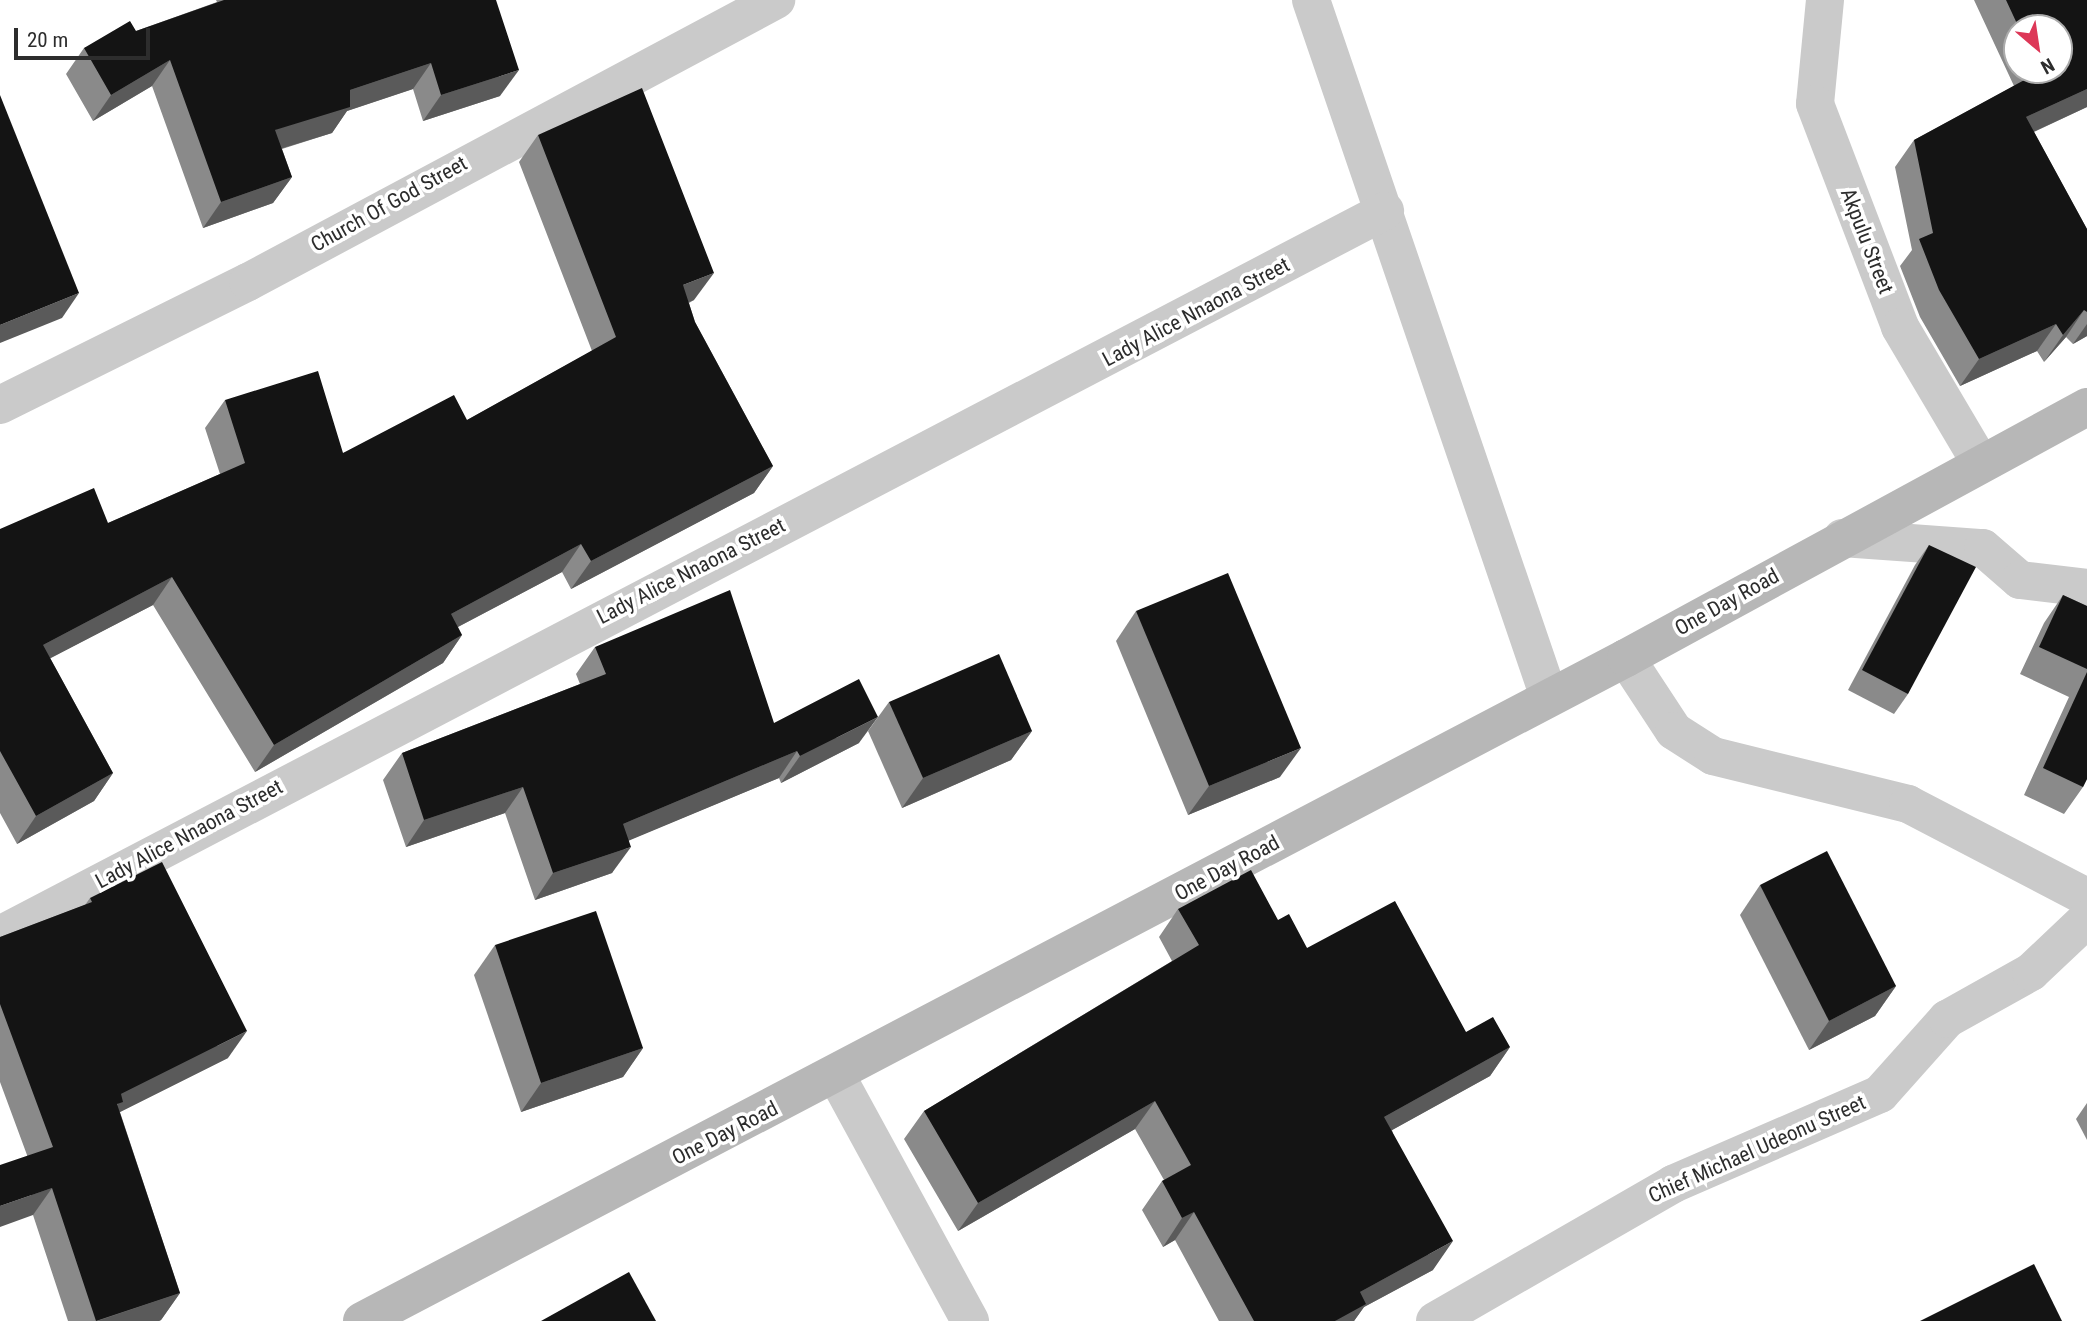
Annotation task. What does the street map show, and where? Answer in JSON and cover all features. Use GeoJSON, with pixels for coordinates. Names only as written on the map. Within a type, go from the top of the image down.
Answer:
{"type":"FeatureCollection","features":[{"type":"Feature","properties":{"kind":"main road","name":"One Day Road"},"geometry":{"type":"LineString","coordinates":[[362,1321],[836,1075],[1626,658],[1842,538],[2087,407]]}},
{"type":"Feature","properties":{"kind":"street","name":"Church Of God Street"},"geometry":{"type":"LineString","coordinates":[[0,405],[248,282],[629,73],[776,0]]}},
{"type":"Feature","properties":{"kind":"street"},"geometry":{"type":"LineString","coordinates":[[1311,0],[1385,211],[1470,481],[1549,697]]}},
{"type":"Feature","properties":{"kind":"street","name":"Akpulu Street"},"geometry":{"type":"LineString","coordinates":[[1825,0],[1815,104],[1900,327],[1981,464]]}},
{"type":"Feature","properties":{"kind":"street","name":"Lady Alice Nnaona Street"},"geometry":{"type":"LineString","coordinates":[[0,935],[1385,211]]}},
{"type":"Feature","properties":{"kind":"street"},"geometry":{"type":"LineString","coordinates":[[1842,538],[1983,548],[2020,580],[2087,588]]}},
{"type":"Feature","properties":{"kind":"street"},"geometry":{"type":"LineString","coordinates":[[1626,658],[1674,731],[1713,756],[1908,804],[2087,897]]}},
{"type":"Feature","properties":{"kind":"street","name":"Chief Michael Udeonu Street"},"geometry":{"type":"LineString","coordinates":[[1434,1321],[1673,1184],[1880,1094],[1947,1019],[2031,972],[2087,919]]}},
{"type":"Feature","properties":{"kind":"street"},"geometry":{"type":"LineString","coordinates":[[836,1075],[970,1321]]}},
{"type":"Feature","properties":{"kind":"building"},"geometry":{"type":"Polygon","coordinates":[[[224,0],[496,0],[519,70],[441,95],[431,63],[350,90],[350,107],[275,130],[292,177],[221,202],[170,60],[111,95],[84,48],[130,21],[136,31],[224,0]]]}},
{"type":"Feature","properties":{"kind":"building"},"geometry":{"type":"Polygon","coordinates":[[[2006,0],[2087,0],[2087,89],[2026,117],[2087,229],[2087,312],[2084,310],[2063,335],[2056,324],[1979,359],[1939,290],[1919,239],[1933,233],[1914,140],[2017,84],[2073,84],[2073,14],[2012,14],[2006,0]]]}},
{"type":"Feature","properties":{"kind":"building"},"geometry":{"type":"Polygon","coordinates":[[[642,88],[714,273],[683,285],[695,322],[773,466],[591,561],[581,544],[451,614],[462,635],[274,745],[172,577],[43,645],[113,773],[36,816],[0,751],[0,529],[94,488],[108,523],[245,463],[225,400],[318,371],[343,453],[454,395],[467,420],[616,337],[538,135],[642,88]]]}},
{"type":"Feature","properties":{"kind":"building"},"geometry":{"type":"Polygon","coordinates":[[[0,95],[79,293],[0,325],[0,95]]]}},
{"type":"Feature","properties":{"kind":"building"},"geometry":{"type":"Polygon","coordinates":[[[1929,545],[1976,567],[1908,694],[1862,670],[1929,545]]]}},
{"type":"Feature","properties":{"kind":"building"},"geometry":{"type":"Polygon","coordinates":[[[1228,573],[1301,748],[1209,786],[1136,611],[1228,573]]]}},
{"type":"Feature","properties":{"kind":"building"},"geometry":{"type":"Polygon","coordinates":[[[730,590],[774,723],[859,679],[878,717],[800,756],[797,751],[623,824],[631,847],[553,873],[523,787],[424,820],[402,753],[606,674],[595,647],[730,590]]]}},
{"type":"Feature","properties":{"kind":"building"},"geometry":{"type":"Polygon","coordinates":[[[2063,595],[2087,606],[2087,669],[2039,647],[2063,595]]]}},
{"type":"Feature","properties":{"kind":"building"},"geometry":{"type":"Polygon","coordinates":[[[999,654],[1032,731],[923,778],[889,702],[999,654]]]}},
{"type":"Feature","properties":{"kind":"building"},"geometry":{"type":"Polygon","coordinates":[[[2087,672],[2087,779],[2083,787],[2043,768],[2087,672]]]}},
{"type":"Feature","properties":{"kind":"building"},"geometry":{"type":"Polygon","coordinates":[[[1827,851],[1896,986],[1829,1021],[1760,885],[1827,851]]]}},
{"type":"Feature","properties":{"kind":"building"},"geometry":{"type":"Polygon","coordinates":[[[162,862],[247,1031],[121,1094],[123,1102],[117,1104],[180,1293],[96,1321],[52,1188],[0,1206],[0,1165],[53,1147],[0,1004],[0,937],[92,902],[90,898],[162,862]]]}},
{"type":"Feature","properties":{"kind":"building"},"geometry":{"type":"Polygon","coordinates":[[[1251,870],[1278,920],[1289,914],[1307,948],[1395,901],[1466,1032],[1493,1017],[1510,1047],[1384,1117],[1453,1241],[1360,1292],[1366,1304],[1335,1321],[1254,1321],[1194,1212],[1182,1218],[1162,1181],[1191,1165],[1155,1101],[978,1203],[924,1111],[1199,945],[1178,909],[1251,870]]]}},
{"type":"Feature","properties":{"kind":"building"},"geometry":{"type":"Polygon","coordinates":[[[596,911],[643,1048],[541,1083],[495,945],[596,911]]]}},
{"type":"Feature","properties":{"kind":"building"},"geometry":{"type":"Polygon","coordinates":[[[2034,1264],[2062,1321],[1920,1321],[2034,1264]]]}},
{"type":"Feature","properties":{"kind":"building"},"geometry":{"type":"Polygon","coordinates":[[[629,1272],[656,1321],[541,1321],[629,1272]]]}}]}
